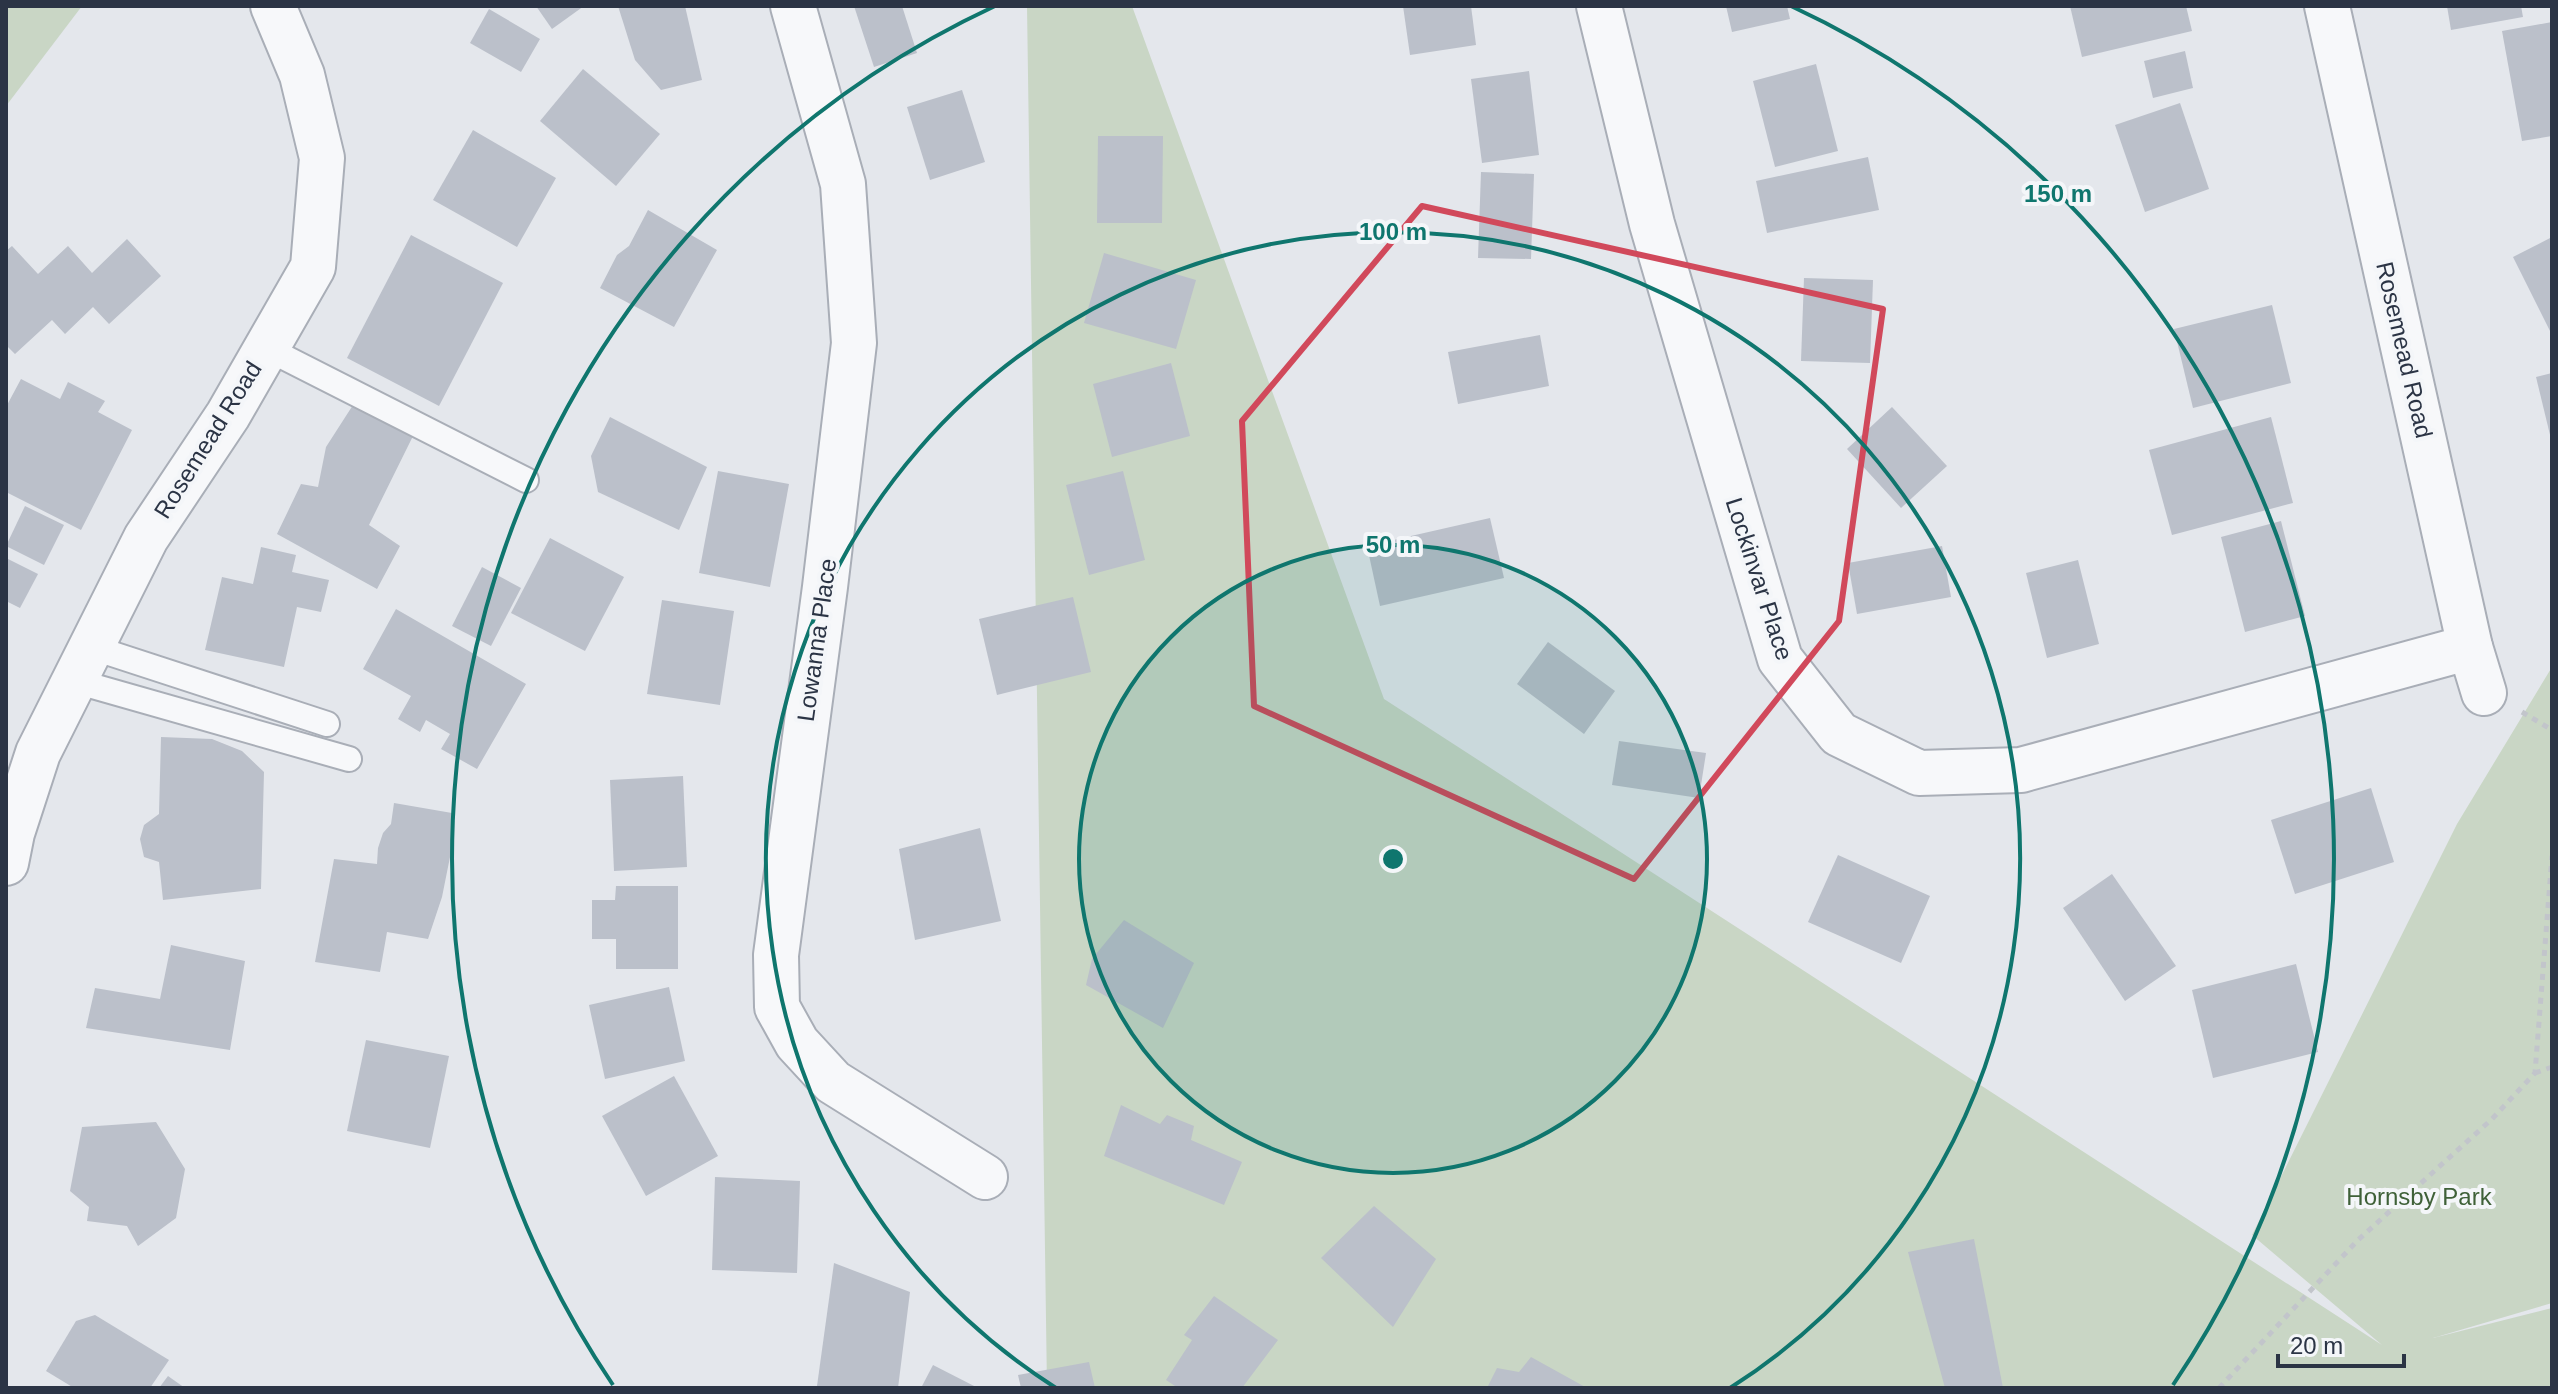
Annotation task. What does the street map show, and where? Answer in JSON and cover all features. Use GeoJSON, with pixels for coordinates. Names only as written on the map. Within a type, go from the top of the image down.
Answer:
{"type":"FeatureCollection","features":[{"type":"Feature","properties":{"kind":"street","name":"Rosemead Road"},"geometry":{"type":"LineString","coordinates":[[6,863],[12,833],[38,753],[146,538],[228,415],[313,267],[322,158],[302,75],[273,6]]}},
{"type":"Feature","properties":{"kind":"street","name":"Lowanna Place"},"geometry":{"type":"LineString","coordinates":[[793,6],[843,184],[854,343],[776,955],[777,1007],[797,1043],[833,1082],[985,1177]]}},
{"type":"Feature","properties":{"kind":"street","name":"Lockinvar Place"},"geometry":{"type":"LineString","coordinates":[[1599,6],[1652,224],[1780,659],[1839,734],[1919,773],[2021,770],[2470,647]]}},
{"type":"Feature","properties":{"kind":"street","name":"Rosemead Road"},"geometry":{"type":"LineString","coordinates":[[2327,6],[2470,647],[2484,693]]}},
{"type":"Feature","properties":{"kind":"lane"},"geometry":{"type":"LineString","coordinates":[[266,348],[526,480]]}},
{"type":"Feature","properties":{"kind":"lane"},"geometry":{"type":"LineString","coordinates":[[83,664],[327,724]]}},
{"type":"Feature","properties":{"kind":"lane"},"geometry":{"type":"LineString","coordinates":[[83,664],[349,759]]}},
{"type":"Feature","properties":{"kind":"path"},"geometry":{"type":"LineString","coordinates":[[2535,1073],[2552,856]]}},
{"type":"Feature","properties":{"kind":"path"},"geometry":{"type":"LineString","coordinates":[[2219,1388],[2358,1240],[2492,1119],[2535,1073],[2552,1067]]}},
{"type":"Feature","properties":{"kind":"highlighted area"},"geometry":{"type":"Polygon","coordinates":[[[1422,206],[1883,309],[1839,621],[1634,879],[1254,706],[1242,421],[1422,206]]]}},
{"type":"Feature","properties":{"kind":"green space"},"geometry":{"type":"Polygon","coordinates":[[[6,6],[82,6],[6,106],[6,6]]]}},
{"type":"Feature","properties":{"kind":"green space","name":"Hornsby Park"},"geometry":{"type":"Polygon","coordinates":[[[1027,6],[1132,6],[1384,699],[2382,1345],[2252,1235],[2457,824],[2552,667],[2552,1303],[2433,1338],[2552,1308],[2552,1388],[1047,1388],[1027,6]]]}},
{"type":"Feature","properties":{"kind":"building"},"geometry":{"type":"Polygon","coordinates":[[[536,6],[584,6],[552,29],[536,6]]]}},
{"type":"Feature","properties":{"kind":"building"},"geometry":{"type":"Polygon","coordinates":[[[618,6],[685,6],[702,80],[661,90],[635,60],[618,6]]]}},
{"type":"Feature","properties":{"kind":"building"},"geometry":{"type":"Polygon","coordinates":[[[854,6],[902,6],[917,53],[874,67],[854,6]]]}},
{"type":"Feature","properties":{"kind":"building"},"geometry":{"type":"Polygon","coordinates":[[[1403,6],[1471,6],[1476,45],[1410,55],[1403,6]]]}},
{"type":"Feature","properties":{"kind":"building"},"geometry":{"type":"Polygon","coordinates":[[[1726,6],[1787,6],[1790,19],[1732,32],[1726,6]]]}},
{"type":"Feature","properties":{"kind":"building"},"geometry":{"type":"Polygon","coordinates":[[[2070,6],[2186,6],[2192,31],[2082,57],[2070,6]]]}},
{"type":"Feature","properties":{"kind":"building"},"geometry":{"type":"Polygon","coordinates":[[[2447,6],[2521,6],[2523,17],[2451,30],[2447,6]]]}},
{"type":"Feature","properties":{"kind":"building"},"geometry":{"type":"Polygon","coordinates":[[[489,9],[540,39],[521,72],[470,43],[489,9]]]}},
{"type":"Feature","properties":{"kind":"building"},"geometry":{"type":"Polygon","coordinates":[[[2552,22],[2552,136],[2522,141],[2502,31],[2552,22]]]}},
{"type":"Feature","properties":{"kind":"building"},"geometry":{"type":"Polygon","coordinates":[[[2185,51],[2193,88],[2153,98],[2144,61],[2185,51]]]}},
{"type":"Feature","properties":{"kind":"building"},"geometry":{"type":"Polygon","coordinates":[[[1816,64],[1838,151],[1775,167],[1753,81],[1816,64]]]}},
{"type":"Feature","properties":{"kind":"building"},"geometry":{"type":"Polygon","coordinates":[[[583,69],[660,134],[616,186],[540,121],[583,69]]]}},
{"type":"Feature","properties":{"kind":"building"},"geometry":{"type":"Polygon","coordinates":[[[1529,71],[1539,155],[1482,163],[1471,79],[1529,71]]]}},
{"type":"Feature","properties":{"kind":"building"},"geometry":{"type":"Polygon","coordinates":[[[962,90],[985,162],[930,180],[907,107],[962,90]]]}},
{"type":"Feature","properties":{"kind":"building"},"geometry":{"type":"Polygon","coordinates":[[[2180,103],[2209,189],[2145,212],[2115,125],[2180,103]]]}},
{"type":"Feature","properties":{"kind":"building"},"geometry":{"type":"Polygon","coordinates":[[[473,130],[556,178],[517,247],[433,200],[473,130]]]}},
{"type":"Feature","properties":{"kind":"building"},"geometry":{"type":"Polygon","coordinates":[[[1098,136],[1163,136],[1162,223],[1097,223],[1098,136]]]}},
{"type":"Feature","properties":{"kind":"building"},"geometry":{"type":"Polygon","coordinates":[[[1868,157],[1879,210],[1767,233],[1756,181],[1868,157]]]}},
{"type":"Feature","properties":{"kind":"building"},"geometry":{"type":"Polygon","coordinates":[[[1481,172],[1534,174],[1531,259],[1478,258],[1481,172]]]}},
{"type":"Feature","properties":{"kind":"building"},"geometry":{"type":"Polygon","coordinates":[[[648,210],[717,250],[674,327],[600,288],[617,255],[629,246],[648,210]]]}},
{"type":"Feature","properties":{"kind":"building"},"geometry":{"type":"Polygon","coordinates":[[[411,235],[503,283],[439,406],[347,358],[411,235]]]}},
{"type":"Feature","properties":{"kind":"building"},"geometry":{"type":"Polygon","coordinates":[[[2552,237],[2552,335],[2513,257],[2552,237]]]}},
{"type":"Feature","properties":{"kind":"building"},"geometry":{"type":"Polygon","coordinates":[[[127,239],[161,276],[109,324],[93,307],[65,334],[52,320],[15,354],[6,345],[6,251],[12,246],[38,274],[68,246],[92,273],[127,239]]]}},
{"type":"Feature","properties":{"kind":"building"},"geometry":{"type":"Polygon","coordinates":[[[1104,253],[1196,280],[1176,349],[1084,323],[1104,253]]]}},
{"type":"Feature","properties":{"kind":"building"},"geometry":{"type":"Polygon","coordinates":[[[1804,278],[1873,280],[1870,363],[1801,361],[1804,278]]]}},
{"type":"Feature","properties":{"kind":"building"},"geometry":{"type":"Polygon","coordinates":[[[2272,305],[2291,383],[2193,408],[2174,329],[2272,305]]]}},
{"type":"Feature","properties":{"kind":"building"},"geometry":{"type":"Polygon","coordinates":[[[1540,335],[1549,386],[1458,404],[1448,352],[1540,335]]]}},
{"type":"Feature","properties":{"kind":"building"},"geometry":{"type":"Polygon","coordinates":[[[1171,363],[1190,436],[1112,457],[1093,384],[1171,363]]]}},
{"type":"Feature","properties":{"kind":"building"},"geometry":{"type":"Polygon","coordinates":[[[2552,373],[2552,439],[2551,439],[2536,377],[2552,373]]]}},
{"type":"Feature","properties":{"kind":"building"},"geometry":{"type":"Polygon","coordinates":[[[21,379],[60,399],[68,382],[105,401],[98,412],[132,430],[81,530],[6,492],[6,407],[21,379]]]}},
{"type":"Feature","properties":{"kind":"building"},"geometry":{"type":"Polygon","coordinates":[[[353,405],[413,436],[369,525],[400,546],[377,589],[277,534],[301,484],[318,487],[326,447],[353,405]]]}},
{"type":"Feature","properties":{"kind":"building"},"geometry":{"type":"Polygon","coordinates":[[[1892,407],[1947,466],[1901,508],[1847,449],[1892,407]]]}},
{"type":"Feature","properties":{"kind":"building"},"geometry":{"type":"Polygon","coordinates":[[[610,417],[707,467],[679,530],[598,492],[591,456],[610,417]]]}},
{"type":"Feature","properties":{"kind":"building"},"geometry":{"type":"Polygon","coordinates":[[[2271,417],[2293,503],[2172,535],[2149,450],[2271,417]]]}},
{"type":"Feature","properties":{"kind":"building"},"geometry":{"type":"Polygon","coordinates":[[[718,471],[789,484],[770,587],[699,573],[718,471]]]}},
{"type":"Feature","properties":{"kind":"building"},"geometry":{"type":"Polygon","coordinates":[[[1123,471],[1145,560],[1089,575],[1066,485],[1123,471]]]}},
{"type":"Feature","properties":{"kind":"building"},"geometry":{"type":"Polygon","coordinates":[[[25,506],[64,525],[44,565],[6,546],[25,506]]]}},
{"type":"Feature","properties":{"kind":"building"},"geometry":{"type":"Polygon","coordinates":[[[1490,518],[1504,578],[1380,606],[1367,546],[1490,518]]]}},
{"type":"Feature","properties":{"kind":"building"},"geometry":{"type":"Polygon","coordinates":[[[2281,521],[2305,616],[2245,632],[2221,537],[2281,521]]]}},
{"type":"Feature","properties":{"kind":"building"},"geometry":{"type":"Polygon","coordinates":[[[550,538],[624,577],[585,651],[511,613],[550,538]]]}},
{"type":"Feature","properties":{"kind":"building"},"geometry":{"type":"Polygon","coordinates":[[[1942,546],[1951,597],[1857,614],[1848,563],[1942,546]]]}},
{"type":"Feature","properties":{"kind":"building"},"geometry":{"type":"Polygon","coordinates":[[[261,547],[296,555],[292,572],[329,580],[321,612],[297,607],[284,667],[205,650],[222,577],[253,584],[261,547]]]}},
{"type":"Feature","properties":{"kind":"building"},"geometry":{"type":"Polygon","coordinates":[[[6,558],[38,574],[20,608],[6,601],[6,558]]]}},
{"type":"Feature","properties":{"kind":"building"},"geometry":{"type":"Polygon","coordinates":[[[2078,560],[2099,644],[2047,658],[2026,573],[2078,560]]]}},
{"type":"Feature","properties":{"kind":"building"},"geometry":{"type":"Polygon","coordinates":[[[482,567],[521,588],[491,646],[452,626],[482,567]]]}},
{"type":"Feature","properties":{"kind":"building"},"geometry":{"type":"Polygon","coordinates":[[[1073,597],[1091,672],[997,695],[979,619],[1073,597]]]}},
{"type":"Feature","properties":{"kind":"building"},"geometry":{"type":"Polygon","coordinates":[[[662,600],[734,611],[720,705],[647,694],[662,600]]]}},
{"type":"Feature","properties":{"kind":"building"},"geometry":{"type":"Polygon","coordinates":[[[396,609],[526,684],[477,769],[441,749],[450,734],[426,720],[420,732],[398,719],[411,696],[363,669],[396,609]]]}},
{"type":"Feature","properties":{"kind":"building"},"geometry":{"type":"Polygon","coordinates":[[[1548,642],[1615,691],[1584,734],[1517,684],[1548,642]]]}},
{"type":"Feature","properties":{"kind":"building"},"geometry":{"type":"Polygon","coordinates":[[[161,737],[212,739],[242,751],[264,772],[261,889],[163,900],[159,862],[144,857],[140,839],[144,825],[159,814],[161,737]]]}},
{"type":"Feature","properties":{"kind":"building"},"geometry":{"type":"Polygon","coordinates":[[[1619,741],[1706,753],[1699,798],[1612,785],[1619,741]]]}},
{"type":"Feature","properties":{"kind":"building"},"geometry":{"type":"Polygon","coordinates":[[[683,776],[687,867],[614,871],[610,780],[683,776]]]}},
{"type":"Feature","properties":{"kind":"building"},"geometry":{"type":"Polygon","coordinates":[[[2371,788],[2394,862],[2295,894],[2271,820],[2371,788]]]}},
{"type":"Feature","properties":{"kind":"building"},"geometry":{"type":"Polygon","coordinates":[[[394,803],[452,813],[452,847],[442,897],[428,939],[387,932],[380,972],[315,962],[334,859],[377,864],[378,848],[383,833],[391,824],[394,803]]]}},
{"type":"Feature","properties":{"kind":"building"},"geometry":{"type":"Polygon","coordinates":[[[980,828],[1001,921],[915,940],[899,849],[980,828]]]}},
{"type":"Feature","properties":{"kind":"building"},"geometry":{"type":"Polygon","coordinates":[[[1838,855],[1930,896],[1901,963],[1808,922],[1838,855]]]}},
{"type":"Feature","properties":{"kind":"building"},"geometry":{"type":"Polygon","coordinates":[[[2112,874],[2176,966],[2125,1001],[2063,908],[2112,874]]]}},
{"type":"Feature","properties":{"kind":"building"},"geometry":{"type":"Polygon","coordinates":[[[616,886],[678,886],[678,969],[616,969],[616,939],[592,939],[592,900],[615,900],[616,886]]]}},
{"type":"Feature","properties":{"kind":"building"},"geometry":{"type":"Polygon","coordinates":[[[1124,920],[1194,963],[1163,1028],[1086,985],[1092,959],[1124,920]]]}},
{"type":"Feature","properties":{"kind":"building"},"geometry":{"type":"Polygon","coordinates":[[[171,945],[245,961],[230,1050],[86,1028],[95,988],[160,999],[171,945]]]}},
{"type":"Feature","properties":{"kind":"building"},"geometry":{"type":"Polygon","coordinates":[[[2296,964],[2318,1052],[2213,1078],[2192,990],[2296,964]]]}},
{"type":"Feature","properties":{"kind":"building"},"geometry":{"type":"Polygon","coordinates":[[[669,987],[685,1061],[605,1079],[589,1005],[669,987]]]}},
{"type":"Feature","properties":{"kind":"building"},"geometry":{"type":"Polygon","coordinates":[[[366,1040],[449,1056],[430,1148],[347,1131],[366,1040]]]}},
{"type":"Feature","properties":{"kind":"building"},"geometry":{"type":"Polygon","coordinates":[[[674,1076],[718,1156],[646,1196],[602,1116],[674,1076]]]}},
{"type":"Feature","properties":{"kind":"building"},"geometry":{"type":"Polygon","coordinates":[[[1121,1105],[1160,1124],[1167,1115],[1194,1126],[1191,1140],[1242,1162],[1224,1205],[1104,1156],[1121,1105]]]}},
{"type":"Feature","properties":{"kind":"building"},"geometry":{"type":"Polygon","coordinates":[[[156,1122],[185,1169],[176,1218],[138,1246],[127,1226],[87,1221],[89,1207],[70,1191],[82,1127],[156,1122]]]}},
{"type":"Feature","properties":{"kind":"building"},"geometry":{"type":"Polygon","coordinates":[[[715,1177],[800,1181],[797,1273],[712,1270],[715,1177]]]}},
{"type":"Feature","properties":{"kind":"building"},"geometry":{"type":"Polygon","coordinates":[[[1374,1206],[1436,1259],[1393,1327],[1321,1258],[1374,1206]]]}},
{"type":"Feature","properties":{"kind":"building"},"geometry":{"type":"Polygon","coordinates":[[[1974,1239],[2003,1388],[1945,1388],[1908,1252],[1974,1239]]]}},
{"type":"Feature","properties":{"kind":"building"},"geometry":{"type":"Polygon","coordinates":[[[834,1263],[910,1292],[898,1388],[817,1386],[834,1263]]]}},
{"type":"Feature","properties":{"kind":"building"},"geometry":{"type":"Polygon","coordinates":[[[1214,1296],[1278,1340],[1242,1388],[1178,1388],[1166,1380],[1192,1340],[1184,1335],[1214,1296]]]}},
{"type":"Feature","properties":{"kind":"building"},"geometry":{"type":"Polygon","coordinates":[[[95,1315],[169,1360],[150,1388],[74,1388],[46,1371],[76,1321],[95,1315]]]}},
{"type":"Feature","properties":{"kind":"building"},"geometry":{"type":"Polygon","coordinates":[[[1531,1357],[1587,1388],[1487,1388],[1497,1368],[1519,1372],[1531,1357]]]}},
{"type":"Feature","properties":{"kind":"building"},"geometry":{"type":"Polygon","coordinates":[[[1089,1362],[1095,1388],[1021,1388],[1018,1375],[1089,1362]]]}},
{"type":"Feature","properties":{"kind":"building"},"geometry":{"type":"Polygon","coordinates":[[[933,1365],[978,1388],[921,1388],[933,1365]]]}},
{"type":"Feature","properties":{"kind":"building"},"geometry":{"type":"Polygon","coordinates":[[[168,1376],[185,1388],[159,1388],[168,1376]]]}}]}
